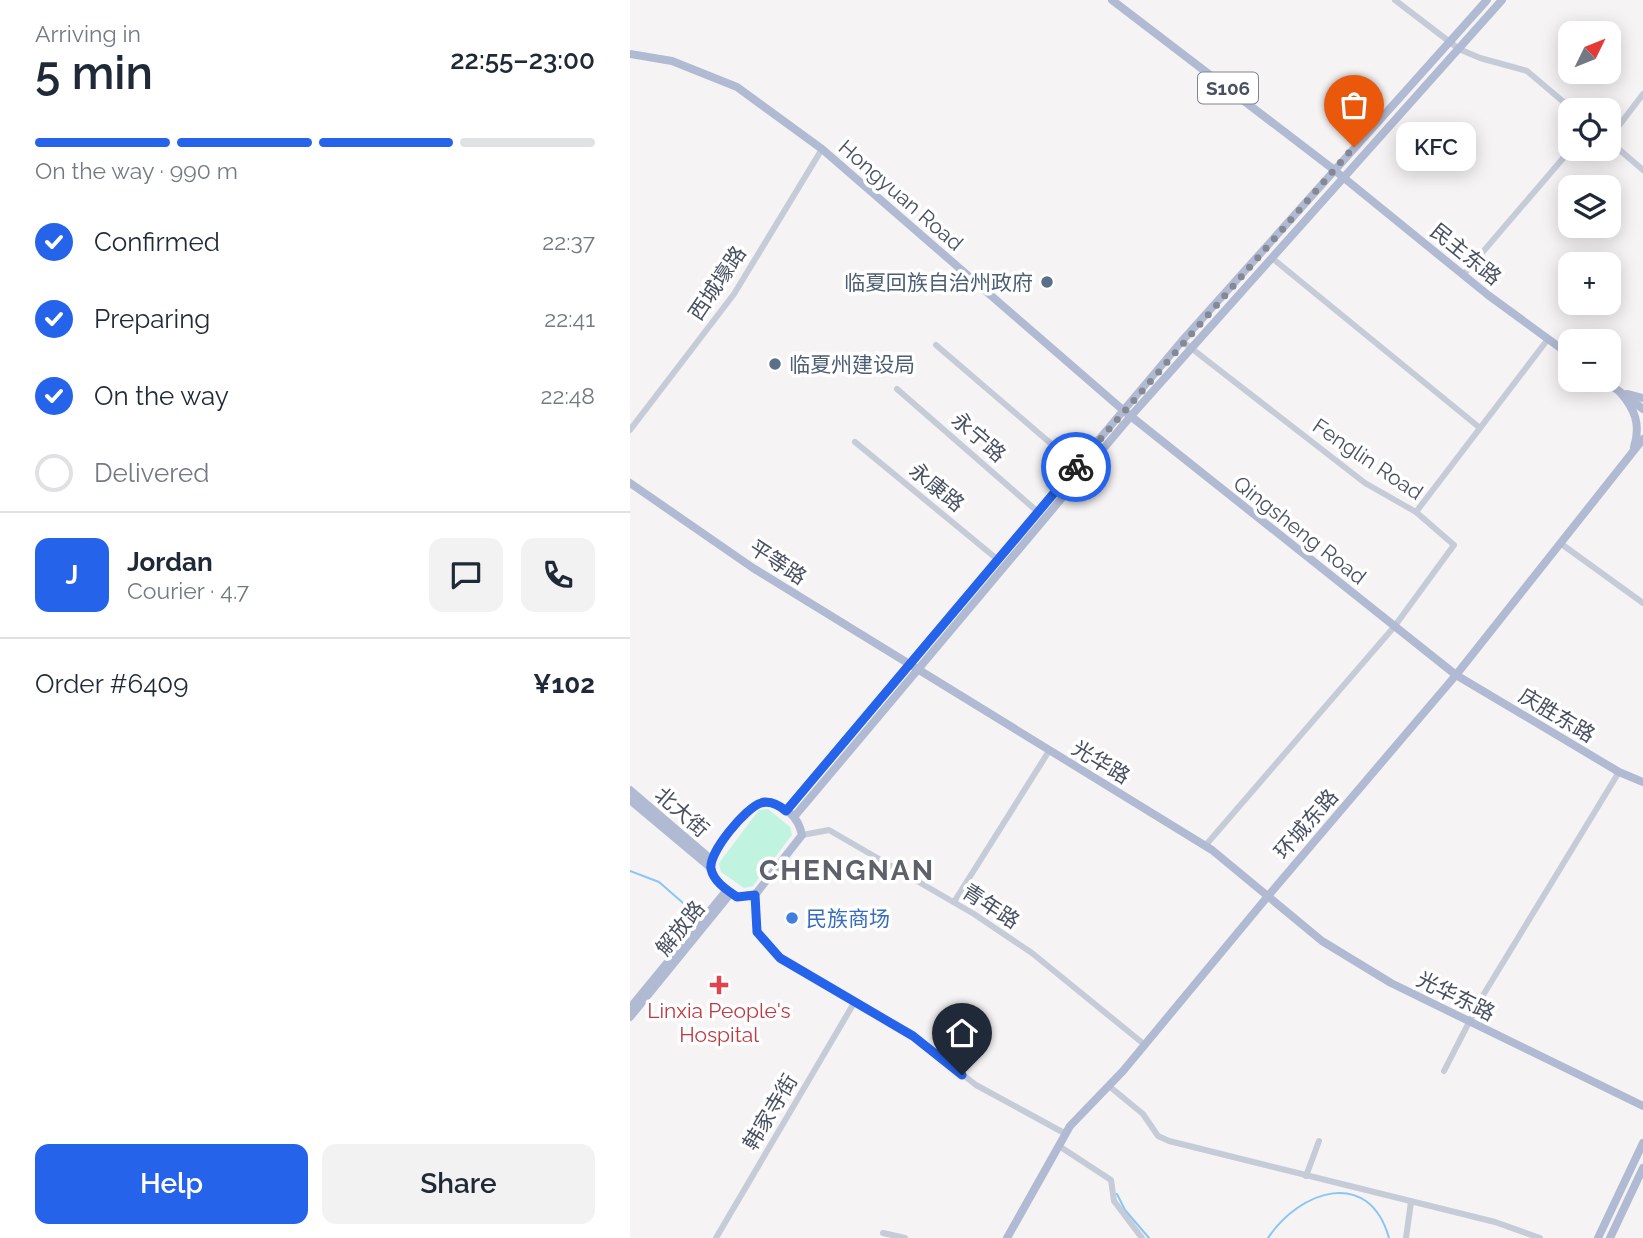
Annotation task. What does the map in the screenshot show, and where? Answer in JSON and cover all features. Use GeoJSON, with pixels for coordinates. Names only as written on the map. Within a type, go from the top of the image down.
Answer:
{"type":"FeatureCollection","features":[{"type":"Feature","properties":{"kind":"main road","name":"S106"},"geometry":{"type":"LineString","coordinates":[[1112,0],[1343,177]]}},
{"type":"Feature","properties":{"kind":"main road"},"geometry":{"type":"LineString","coordinates":[[786,811],[913,668],[1126,414],[1182,341],[1333,169],[1487,0]]}},
{"type":"Feature","properties":{"kind":"main road"},"geometry":{"type":"LineString","coordinates":[[794,817],[998,559],[1077,466],[1191,348],[1502,0]]}},
{"type":"Feature","properties":{"kind":"main road","name":"Hongyuan Road"},"geometry":{"type":"LineString","coordinates":[[630,54],[672,61],[737,87],[822,149],[1126,414]]}},
{"type":"Feature","properties":{"kind":"main road","name":"民主东路"},"geometry":{"type":"LineString","coordinates":[[1343,177],[1463,275],[1558,346]]}},
{"type":"Feature","properties":{"kind":"main road"},"geometry":{"type":"LineString","coordinates":[[1620,392],[1643,398]]}},
{"type":"Feature","properties":{"kind":"main road"},"geometry":{"type":"LineString","coordinates":[[1620,392],[1643,409]]}},
{"type":"Feature","properties":{"kind":"main road"},"geometry":{"type":"LineString","coordinates":[[1620,392],[1631,405],[1637,420],[1637,436],[1632,452],[1622,465]]}},
{"type":"Feature","properties":{"kind":"main road","name":"Qingsheng Road"},"geometry":{"type":"LineString","coordinates":[[1126,414],[1456,676]]}},
{"type":"Feature","properties":{"kind":"main road","name":"环城东路"},"geometry":{"type":"LineString","coordinates":[[1007,1238],[1066,1134],[1145,1045],[1268,895],[1456,676],[1643,439]]}},
{"type":"Feature","properties":{"kind":"main road"},"geometry":{"type":"LineString","coordinates":[[1622,465],[1643,449]]}},
{"type":"Feature","properties":{"kind":"main road","name":"平等路"},"geometry":{"type":"LineString","coordinates":[[630,483],[753,568],[913,668]]}},
{"type":"Feature","properties":{"kind":"main road","name":"光华路"},"geometry":{"type":"LineString","coordinates":[[913,668],[1205,846],[1268,895]]}},
{"type":"Feature","properties":{"kind":"main road","name":"庆胜东路"},"geometry":{"type":"LineString","coordinates":[[1456,676],[1619,772],[1643,782]]}},
{"type":"Feature","properties":{"kind":"main road","name":"北大街"},"geometry":{"type":"LineString","coordinates":[[630,790],[711,864]]}},
{"type":"Feature","properties":{"kind":"main road","name":"北大街"},"geometry":{"type":"LineString","coordinates":[[630,800],[711,864]]}},
{"type":"Feature","properties":{"kind":"main road"},"geometry":{"type":"LineString","coordinates":[[764,802],[777,804],[794,817],[799,822],[802,835],[755,895],[737,897],[715,878],[711,864],[712,854],[751,807],[764,802]]}},
{"type":"Feature","properties":{"kind":"main road","name":"解放路"},"geometry":{"type":"LineString","coordinates":[[630,1008],[729,891]]}},
{"type":"Feature","properties":{"kind":"main road","name":"解放路"},"geometry":{"type":"LineString","coordinates":[[630,1017],[729,891]]}},
{"type":"Feature","properties":{"kind":"main road","name":"光华东路"},"geometry":{"type":"LineString","coordinates":[[1268,895],[1322,941],[1391,983],[1643,1107]]}},
{"type":"Feature","properties":{"kind":"main road"},"geometry":{"type":"LineString","coordinates":[[1598,1238],[1643,1143]]}},
{"type":"Feature","properties":{"kind":"main road"},"geometry":{"type":"LineString","coordinates":[[1610,1238],[1643,1168]]}},
{"type":"Feature","properties":{"kind":"street"},"geometry":{"type":"LineString","coordinates":[[1395,0],[1459,49],[1527,71],[1559,98]]}},
{"type":"Feature","properties":{"kind":"street"},"geometry":{"type":"LineString","coordinates":[[1621,123],[1643,94]]}},
{"type":"Feature","properties":{"kind":"street","name":"西城壕路"},"geometry":{"type":"LineString","coordinates":[[630,430],[734,294],[822,149]]}},
{"type":"Feature","properties":{"kind":"street"},"geometry":{"type":"LineString","coordinates":[[1621,151],[1643,170]]}},
{"type":"Feature","properties":{"kind":"street"},"geometry":{"type":"LineString","coordinates":[[1463,275],[1561,161]]}},
{"type":"Feature","properties":{"kind":"street"},"geometry":{"type":"LineString","coordinates":[[1272,258],[1480,428]]}},
{"type":"Feature","properties":{"kind":"street"},"geometry":{"type":"LineString","coordinates":[[1416,512],[1548,339]]}},
{"type":"Feature","properties":{"kind":"street","name":"Fenglin Road"},"geometry":{"type":"LineString","coordinates":[[1182,341],[1365,483],[1416,512],[1454,545],[1394,627]]}},
{"type":"Feature","properties":{"kind":"street"},"geometry":{"type":"LineString","coordinates":[[936,345],[1077,466]]}},
{"type":"Feature","properties":{"kind":"street","name":"永宁路"},"geometry":{"type":"LineString","coordinates":[[897,389],[1038,512]]}},
{"type":"Feature","properties":{"kind":"street","name":"永康路"},"geometry":{"type":"LineString","coordinates":[[855,442],[998,559]]}},
{"type":"Feature","properties":{"kind":"street"},"geometry":{"type":"LineString","coordinates":[[1560,543],[1643,603]]}},
{"type":"Feature","properties":{"kind":"street"},"geometry":{"type":"LineString","coordinates":[[1205,846],[1394,627]]}},
{"type":"Feature","properties":{"kind":"street"},"geometry":{"type":"LineString","coordinates":[[954,902],[1049,751]]}},
{"type":"Feature","properties":{"kind":"street"},"geometry":{"type":"LineString","coordinates":[[1444,1071],[1470,1022],[1619,772]]}},
{"type":"Feature","properties":{"kind":"street","name":"青年路"},"geometry":{"type":"LineString","coordinates":[[802,835],[829,830],[954,902],[1031,953],[1145,1045]]}},
{"type":"Feature","properties":{"kind":"street"},"geometry":{"type":"LineString","coordinates":[[755,895],[757,932],[780,958],[913,1036],[976,1085],[1066,1134]]}},
{"type":"Feature","properties":{"kind":"street","name":"韩家寺街"},"geometry":{"type":"LineString","coordinates":[[716,1238],[855,1003]]}},
{"type":"Feature","properties":{"kind":"street"},"geometry":{"type":"LineString","coordinates":[[1109,1086],[1143,1114],[1158,1136],[1169,1141],[1495,1222],[1540,1238]]}},
{"type":"Feature","properties":{"kind":"street"},"geometry":{"type":"LineString","coordinates":[[1306,1176],[1319,1142]]}},
{"type":"Feature","properties":{"kind":"street"},"geometry":{"type":"LineString","coordinates":[[1059,1146],[1111,1180],[1114,1201],[1142,1238]]}},
{"type":"Feature","properties":{"kind":"street"},"geometry":{"type":"LineString","coordinates":[[1406,1238],[1411,1202]]}},
{"type":"Feature","properties":{"kind":"street"},"geometry":{"type":"LineString","coordinates":[[883,1233],[905,1238]]}},
{"type":"Feature","properties":{"kind":"green space"},"geometry":{"type":"Polygon","coordinates":[[[768,809],[790,827],[792,835],[753,886],[744,888],[721,872],[719,863],[759,810],[768,809]]]}},
{"type":"Feature","properties":{"kind":"waterway"},"geometry":{"type":"LineString","coordinates":[[630,871],[659,882],[690,909]]}},
{"type":"Feature","properties":{"kind":"waterway"},"geometry":{"type":"LineString","coordinates":[[1268,1238],[1282,1221],[1298,1208],[1315,1198],[1333,1193],[1350,1194],[1366,1201],[1379,1216],[1389,1238]]}},
{"type":"Feature","properties":{"kind":"waterway"},"geometry":{"type":"LineString","coordinates":[[1117,1194],[1125,1210],[1149,1238]]}},
{"type":"Feature","properties":{"kind":"way so far"},"geometry":{"type":"LineString","coordinates":[[1076,467],[1182,341],[1354,147]]}},
{"type":"Feature","properties":{"kind":"place","name":"KFC"},"geometry":{"type":"Point","coordinates":[1354,147]}},
{"type":"Feature","properties":{"kind":"place","name":"临夏回族自治州政府"},"geometry":{"type":"Point","coordinates":[1047,282]}},
{"type":"Feature","properties":{"kind":"place","name":"临夏州建设局"},"geometry":{"type":"Point","coordinates":[775,364]}},
{"type":"Feature","properties":{"kind":"place","name":"民族商场"},"geometry":{"type":"Point","coordinates":[792,918]}},
{"type":"Feature","properties":{"kind":"place","name":"Linxia People's Hospital"},"geometry":{"type":"Point","coordinates":[719,985]}},
{"type":"Feature","properties":{"kind":"district","name":"CHENGNAN"},"geometry":{"type":"Point","coordinates":[847,870]}},
{"type":"Feature","properties":{"kind":"route"},"geometry":{"type":"LineString","coordinates":[[962,1075],[913,1036],[780,958],[757,932],[755,895],[737,897],[727,890],[715,878],[710,867],[712,854],[751,807],[764,802],[777,804],[786,811],[1076,467]]}}]}
